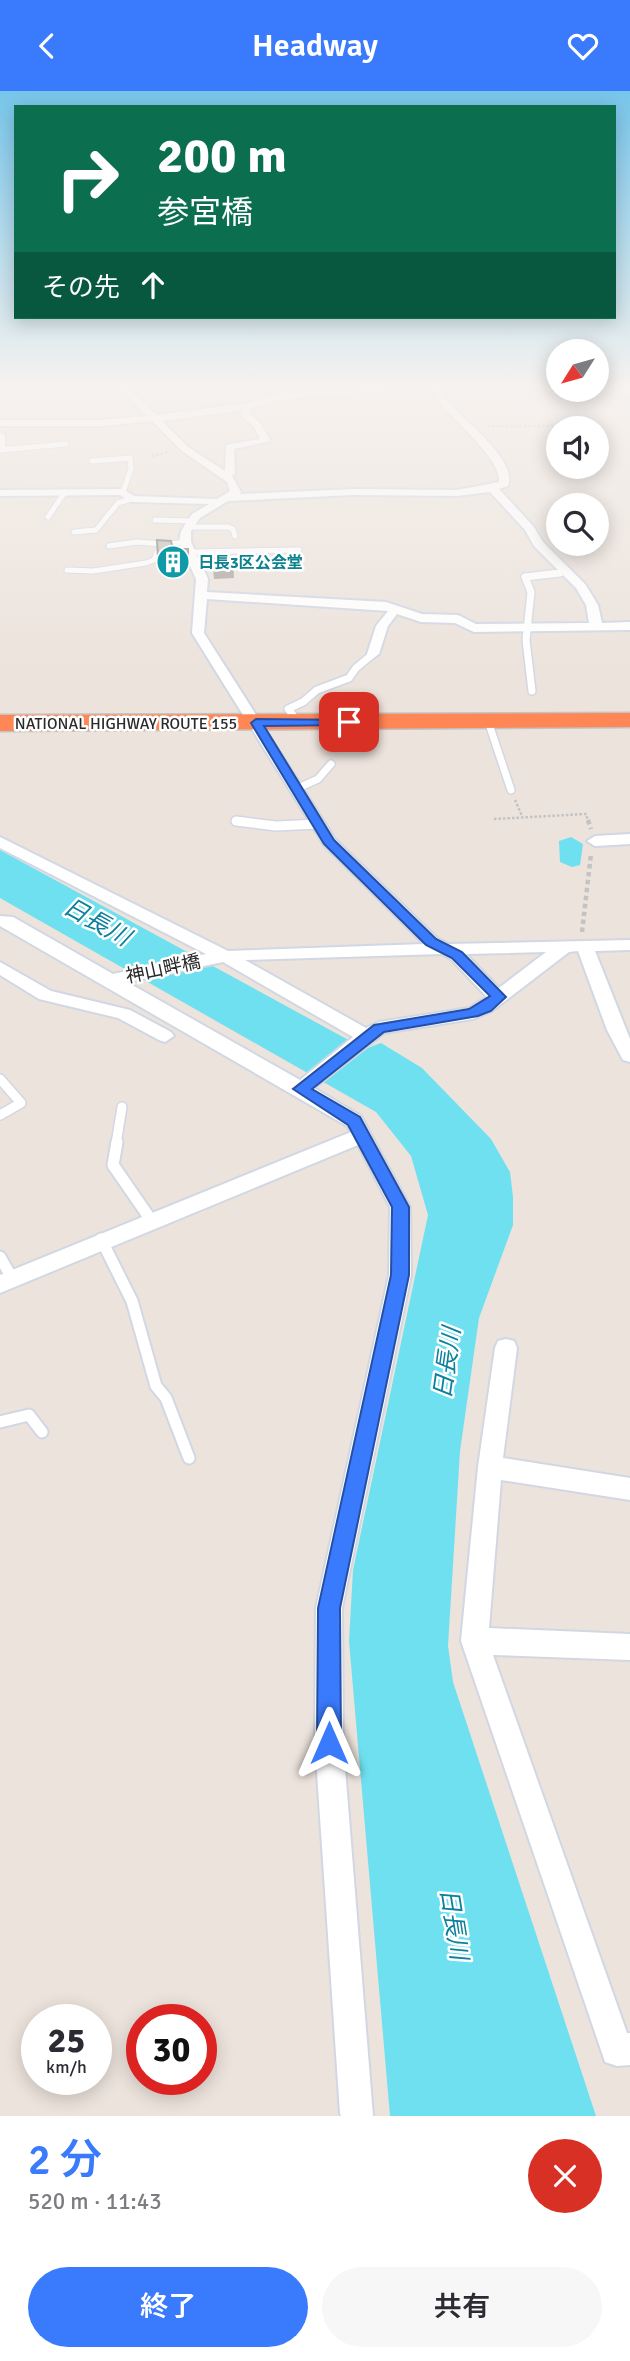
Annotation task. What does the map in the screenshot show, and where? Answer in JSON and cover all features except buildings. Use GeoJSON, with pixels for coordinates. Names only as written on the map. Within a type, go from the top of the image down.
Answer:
{"type":"FeatureCollection","features":[{"type":"Feature","properties":{"kind":"highway","name":"NATIONAL HIGHWAY ROUTE 155"},"geometry":{"type":"LineString","coordinates":[[0,723],[630,720]]}},
{"type":"Feature","properties":{"kind":"street"},"geometry":{"type":"LineString","coordinates":[[228,480],[236,487],[236,492],[190,524],[189,547],[202,579],[198,633],[329,842],[431,942],[457,955],[498,997]]}},
{"type":"Feature","properties":{"kind":"street"},"geometry":{"type":"LineString","coordinates":[[0,493],[64,490],[222,500],[374,491],[426,493],[493,489],[504,484],[505,480]]}},
{"type":"Feature","properties":{"kind":"street"},"geometry":{"type":"LineString","coordinates":[[493,489],[530,529],[538,544],[581,586],[592,605],[596,625]]}},
{"type":"Feature","properties":{"kind":"street"},"geometry":{"type":"LineString","coordinates":[[202,595],[386,606],[421,618],[458,619],[474,628],[528,625],[630,626]]}},
{"type":"Feature","properties":{"kind":"street"},"geometry":{"type":"LineString","coordinates":[[373,655],[382,626],[396,609]]}},
{"type":"Feature","properties":{"kind":"street"},"geometry":{"type":"LineString","coordinates":[[595,841],[630,839]]}},
{"type":"Feature","properties":{"kind":"street"},"geometry":{"type":"LineString","coordinates":[[0,842],[366,1036]]}},
{"type":"Feature","properties":{"kind":"street"},"geometry":{"type":"LineString","coordinates":[[2,920],[305,1086],[354,1121],[400,1207],[400,1275],[329,1608],[329,1743],[356,2113]]}},
{"type":"Feature","properties":{"kind":"street","name":"神山畔橋"},"geometry":{"type":"LineString","coordinates":[[113,979],[218,957],[266,953],[630,945]]}},
{"type":"Feature","properties":{"kind":"street"},"geometry":{"type":"LineString","coordinates":[[305,1086],[379,1028],[472,1013],[486,1007],[576,946],[630,1056]]}},
{"type":"Feature","properties":{"kind":"street"},"geometry":{"type":"LineString","coordinates":[[0,967],[45,995],[124,1014],[165,1036]]}},
{"type":"Feature","properties":{"kind":"street"},"geometry":{"type":"LineString","coordinates":[[6,1281],[101,1239],[255,1182],[363,1135]]}},
{"type":"Feature","properties":{"kind":"street"},"geometry":{"type":"LineString","coordinates":[[506,1348],[490,1467],[475,1641],[617,2050],[630,2049]]}},
{"type":"Feature","properties":{"kind":"street"},"geometry":{"type":"LineString","coordinates":[[490,1467],[630,1489]]}},
{"type":"Feature","properties":{"kind":"street"},"geometry":{"type":"LineString","coordinates":[[475,1641],[630,1647]]}},
{"type":"Feature","properties":{"kind":"lane"},"geometry":{"type":"LineString","coordinates":[[74,532],[96,530],[127,495],[129,480]]}},
{"type":"Feature","properties":{"kind":"lane"},"geometry":{"type":"LineString","coordinates":[[48,517],[64,490]]}},
{"type":"Feature","properties":{"kind":"lane"},"geometry":{"type":"LineString","coordinates":[[156,520],[228,527],[233,529],[235,536]]}},
{"type":"Feature","properties":{"kind":"lane"},"geometry":{"type":"LineString","coordinates":[[109,546],[137,542],[189,547],[299,550]]}},
{"type":"Feature","properties":{"kind":"lane"},"geometry":{"type":"LineString","coordinates":[[66,570],[111,569],[154,561],[158,548],[163,544]]}},
{"type":"Feature","properties":{"kind":"lane"},"geometry":{"type":"LineString","coordinates":[[111,569],[116,578]]}},
{"type":"Feature","properties":{"kind":"lane"},"geometry":{"type":"LineString","coordinates":[[532,691],[526,640],[531,592],[525,577],[565,572]]}},
{"type":"Feature","properties":{"kind":"lane"},"geometry":{"type":"LineString","coordinates":[[293,722],[293,716],[288,709],[303,702],[317,690],[349,678],[356,668],[373,655]]}},
{"type":"Feature","properties":{"kind":"lane"},"geometry":{"type":"LineString","coordinates":[[488,721],[510,790]]}},
{"type":"Feature","properties":{"kind":"lane"},"geometry":{"type":"LineString","coordinates":[[296,789],[317,779],[331,764]]}},
{"type":"Feature","properties":{"kind":"lane"},"geometry":{"type":"LineString","coordinates":[[236,821],[276,826],[318,824]]}},
{"type":"Feature","properties":{"kind":"lane"},"geometry":{"type":"LineString","coordinates":[[0,1079],[21,1103],[0,1115]]}},
{"type":"Feature","properties":{"kind":"lane"},"geometry":{"type":"LineString","coordinates":[[122,1107],[113,1165],[150,1220]]}},
{"type":"Feature","properties":{"kind":"lane"},"geometry":{"type":"LineString","coordinates":[[101,1239],[132,1301],[156,1386],[166,1398],[189,1458]]}},
{"type":"Feature","properties":{"kind":"lane"},"geometry":{"type":"LineString","coordinates":[[0,1257],[6,1281]]}},
{"type":"Feature","properties":{"kind":"lane"},"geometry":{"type":"LineString","coordinates":[[0,1422],[29,1415],[42,1431]]}},
{"type":"Feature","properties":{"kind":"path"},"geometry":{"type":"LineString","coordinates":[[494,819],[586,814],[595,841],[587,865],[576,946]]}},
{"type":"Feature","properties":{"kind":"water"},"geometry":{"type":"Polygon","coordinates":[[[571,837],[583,844],[580,865],[572,867],[560,862],[559,841],[571,837]]]}},
{"type":"Feature","properties":{"kind":"water","name":"日長川"},"geometry":{"type":"Polygon","coordinates":[[[0,850],[365,1049],[381,1043],[422,1068],[491,1139],[510,1172],[513,1225],[479,1318],[460,1451],[448,1646],[453,1682],[596,2116],[390,2116],[349,1641],[353,1570],[428,1215],[411,1156],[376,1112],[0,898],[0,850]]]}},
{"type":"Feature","properties":{"kind":"place","name":"日長3区公会堂"},"geometry":{"type":"Point","coordinates":[173,562]}},
{"type":"Feature","properties":{"kind":"route"},"geometry":{"type":"LineString","coordinates":[[329,1743],[329,1608],[400,1275],[400,1207],[354,1121],[301,1089],[379,1028],[472,1013],[486,1007],[498,997],[457,955],[431,942],[329,842],[256,723],[349,722]]}}]}
